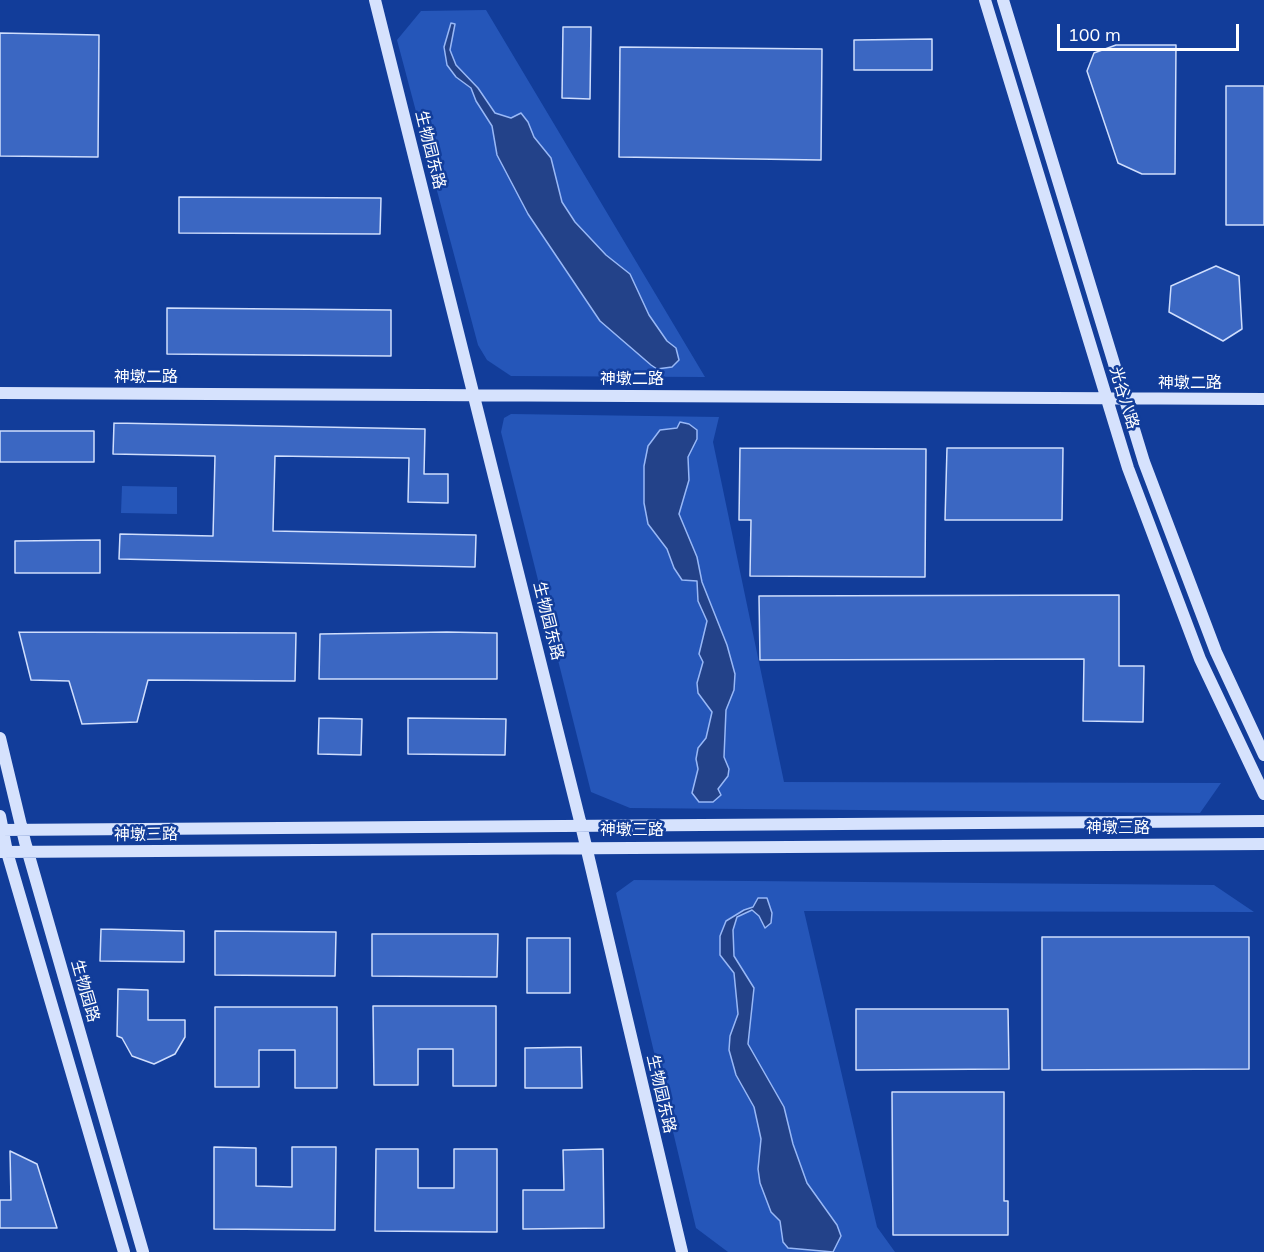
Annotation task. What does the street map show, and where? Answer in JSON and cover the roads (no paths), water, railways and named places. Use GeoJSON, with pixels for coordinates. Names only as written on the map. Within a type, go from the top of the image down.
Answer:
{"type":"FeatureCollection","features":[{"type":"Feature","properties":{"kind":"street","name":"生物园东路"},"geometry":{"type":"LineString","coordinates":[[375,0],[581,825],[682,1252]]}},
{"type":"Feature","properties":{"kind":"street","name":"光谷八路"},"geometry":{"type":"LineString","coordinates":[[985,0],[1128,468],[1200,659],[1264,794]]}},
{"type":"Feature","properties":{"kind":"street","name":"光谷八路"},"geometry":{"type":"LineString","coordinates":[[1003,0],[1144,462],[1216,652],[1264,755]]}},
{"type":"Feature","properties":{"kind":"street","name":"神墩二路"},"geometry":{"type":"LineString","coordinates":[[0,393],[1264,399]]}},
{"type":"Feature","properties":{"kind":"street","name":"生物园路"},"geometry":{"type":"LineString","coordinates":[[0,738],[28,852],[143,1252]]}},
{"type":"Feature","properties":{"kind":"street"},"geometry":{"type":"LineString","coordinates":[[0,816],[4,852],[124,1252]]}},
{"type":"Feature","properties":{"kind":"street","name":"神墩三路"},"geometry":{"type":"LineString","coordinates":[[2,830],[1264,821]]}},
{"type":"Feature","properties":{"kind":"street","name":"神墩三路"},"geometry":{"type":"LineString","coordinates":[[4,852],[1264,844]]}}]}
